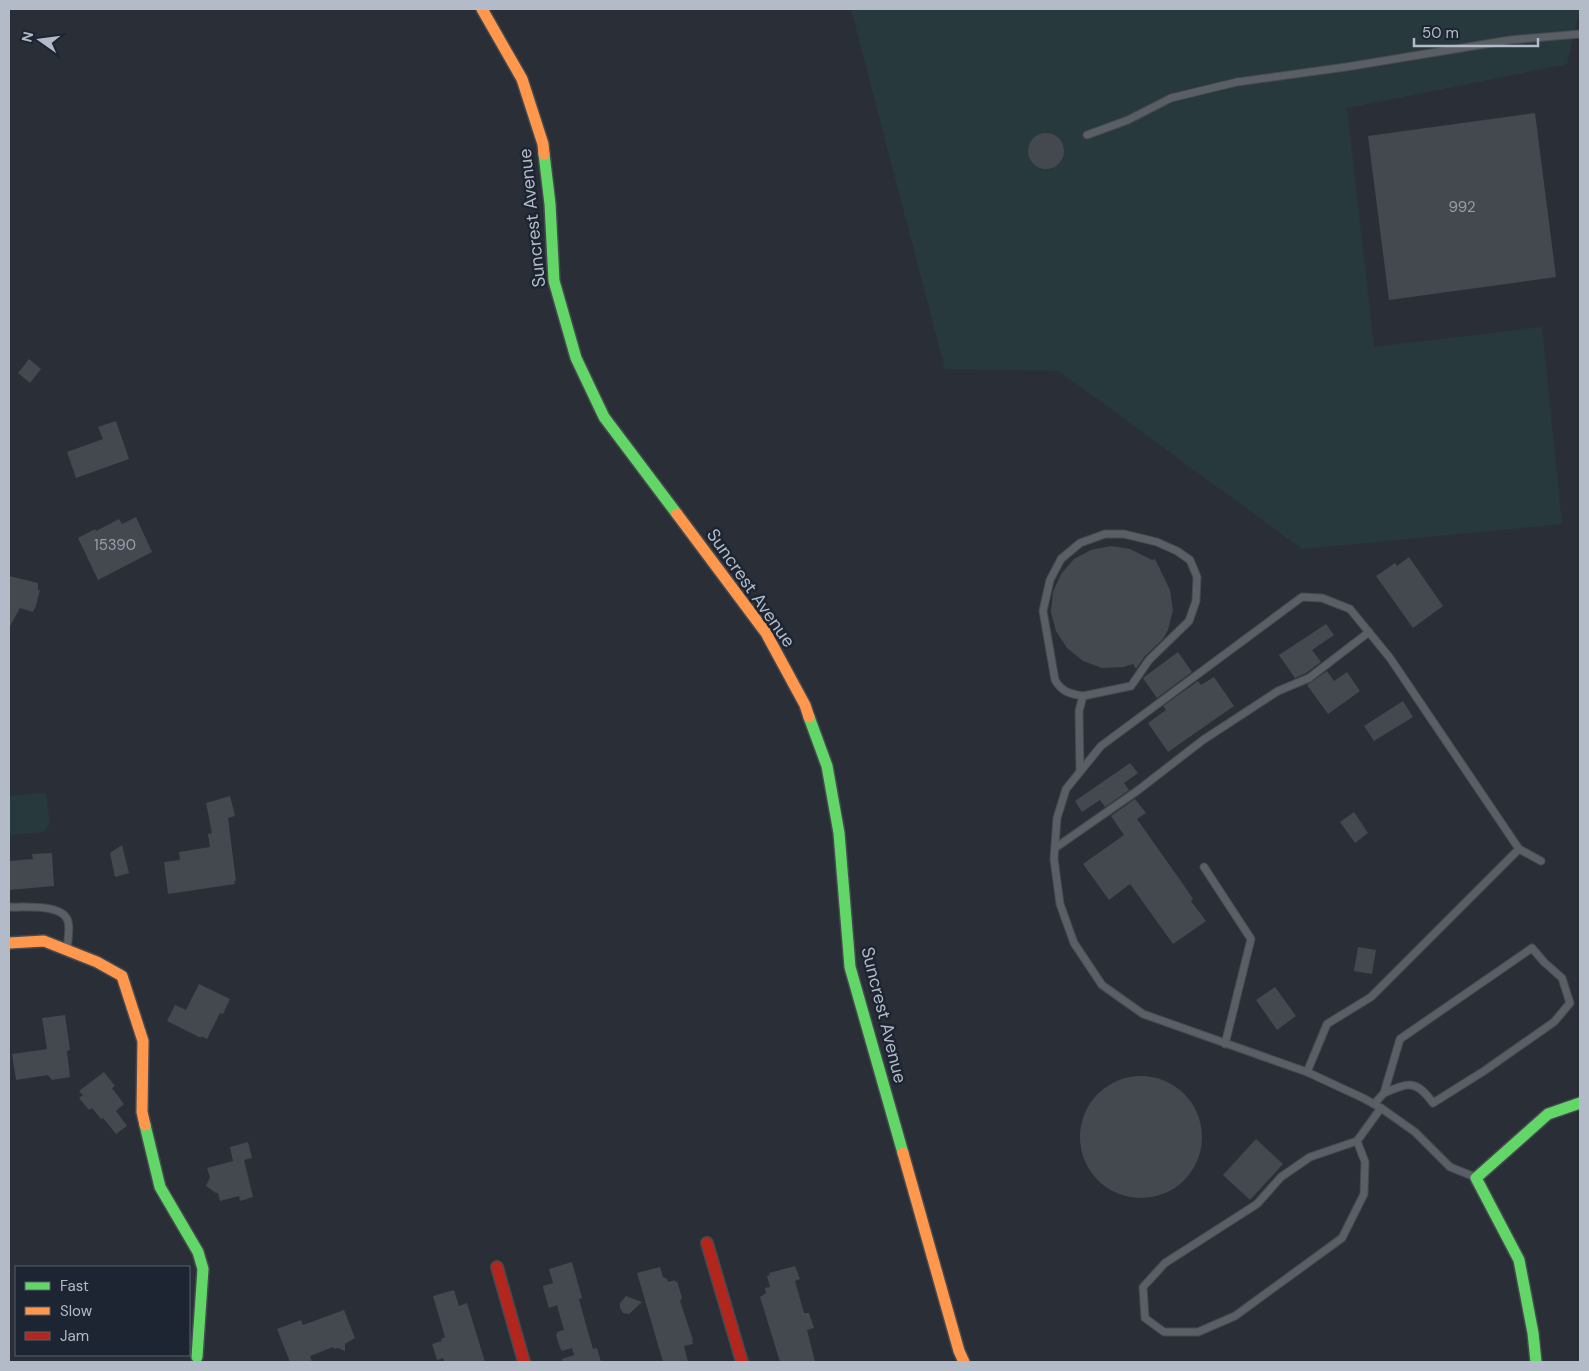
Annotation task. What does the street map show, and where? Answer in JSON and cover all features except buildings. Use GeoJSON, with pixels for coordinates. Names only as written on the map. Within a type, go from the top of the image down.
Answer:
{"type":"FeatureCollection","features":[{"type":"Feature","properties":{"kind":"street","name":"Suncrest Avenue"},"geometry":{"type":"LineString","coordinates":[[482,9],[522,79],[543,144],[550,204],[554,281],[576,358],[604,417],[766,633],[805,705],[827,766],[840,832],[850,967],[959,1351],[964,1362]]}},
{"type":"Feature","properties":{"kind":"street"},"geometry":{"type":"LineString","coordinates":[[9,943],[44,940],[97,962],[122,976],[143,1041],[142,1112],[160,1187],[198,1252],[203,1269],[196,1358]]}},
{"type":"Feature","properties":{"kind":"street"},"geometry":{"type":"LineString","coordinates":[[1536,1362],[1533,1333],[1519,1260],[1476,1178],[1548,1114],[1580,1104]]}},
{"type":"Feature","properties":{"kind":"street"},"geometry":{"type":"LineString","coordinates":[[707,1243],[742,1362]]}},
{"type":"Feature","properties":{"kind":"street"},"geometry":{"type":"LineString","coordinates":[[497,1267],[524,1362]]}},
{"type":"Feature","properties":{"kind":"lane"},"geometry":{"type":"LineString","coordinates":[[1087,135],[1128,120],[1171,98],[1236,82],[1346,67],[1510,40],[1580,34]]}},
{"type":"Feature","properties":{"kind":"lane"},"geometry":{"type":"LineString","coordinates":[[1105,534],[1124,534],[1158,542],[1190,560],[1197,577],[1196,602],[1189,621],[1149,660],[1131,686],[1083,696],[1067,694],[1058,686],[1055,680],[1043,611],[1050,580],[1061,559],[1080,543],[1105,534]]}},
{"type":"Feature","properties":{"kind":"lane"},"geometry":{"type":"LineString","coordinates":[[1476,1178],[1450,1167],[1415,1132],[1378,1106],[1307,1072],[1143,1014],[1102,985],[1074,943],[1060,904],[1054,859],[1058,818],[1066,789],[1101,746],[1302,597],[1322,598],[1350,609],[1390,658],[1518,850],[1541,862]]}},
{"type":"Feature","properties":{"kind":"lane"},"geometry":{"type":"LineString","coordinates":[[1055,848],[1203,740],[1278,692],[1308,678],[1369,632]]}},
{"type":"Feature","properties":{"kind":"lane"},"geometry":{"type":"LineString","coordinates":[[1080,771],[1079,711],[1083,696]]}},
{"type":"Feature","properties":{"kind":"lane"},"geometry":{"type":"LineString","coordinates":[[1307,1072],[1327,1024],[1371,997],[1518,850]]}},
{"type":"Feature","properties":{"kind":"lane"},"geometry":{"type":"LineString","coordinates":[[1204,867],[1251,939],[1225,1044]]}},
{"type":"Feature","properties":{"kind":"lane"},"geometry":{"type":"LineString","coordinates":[[9,907],[41,908],[60,912],[68,922],[67,950]]}},
{"type":"Feature","properties":{"kind":"lane"},"geometry":{"type":"LineString","coordinates":[[1356,1141],[1365,1162],[1364,1194],[1342,1238],[1235,1316],[1198,1332],[1164,1332],[1145,1318],[1143,1287],[1165,1263],[1257,1204],[1281,1178],[1310,1157],[1356,1141],[1378,1106],[1400,1039],[1532,948],[1562,978],[1570,1003],[1554,1022],[1484,1071],[1433,1103],[1422,1089],[1405,1084],[1384,1092]]}},
{"type":"Feature","properties":{"kind":"shaded area"},"geometry":{"type":"Polygon","coordinates":[[[851,9],[1580,9],[1567,64],[1347,108],[1374,347],[1542,327],[1562,524],[1302,549],[1059,371],[945,369],[851,9]]]}},
{"type":"Feature","properties":{"kind":"shaded area"},"geometry":{"type":"Polygon","coordinates":[[[46,793],[50,824],[43,832],[9,835],[9,796],[46,793]]]}},
{"type":"Feature","properties":{"kind":"traffic: fast"},"geometry":{"type":"LineString","coordinates":[[544,154],[550,204],[554,281],[576,358],[604,417],[677,514]]}},
{"type":"Feature","properties":{"kind":"traffic: fast"},"geometry":{"type":"LineString","coordinates":[[809,717],[827,766],[839,833],[850,967],[903,1153]]}},
{"type":"Feature","properties":{"kind":"traffic: fast"},"geometry":{"type":"LineString","coordinates":[[1536,1362],[1533,1333],[1519,1260],[1476,1178],[1548,1114],[1580,1103]]}},
{"type":"Feature","properties":{"kind":"traffic: fast"},"geometry":{"type":"LineString","coordinates":[[145,1125],[160,1187],[198,1252],[203,1269],[197,1357]]}},
{"type":"Feature","properties":{"kind":"traffic: slow"},"geometry":{"type":"LineString","coordinates":[[482,9],[522,79],[543,144],[544,154]]}},
{"type":"Feature","properties":{"kind":"traffic: slow"},"geometry":{"type":"LineString","coordinates":[[677,514],[766,633],[805,705],[809,717]]}},
{"type":"Feature","properties":{"kind":"traffic: slow"},"geometry":{"type":"LineString","coordinates":[[9,943],[44,941],[97,962],[122,976],[143,1041],[142,1112],[145,1125]]}},
{"type":"Feature","properties":{"kind":"traffic: slow"},"geometry":{"type":"LineString","coordinates":[[903,1153],[959,1351],[964,1362]]}},
{"type":"Feature","properties":{"kind":"traffic: jam"},"geometry":{"type":"LineString","coordinates":[[707,1243],[742,1362]]}},
{"type":"Feature","properties":{"kind":"traffic: jam"},"geometry":{"type":"LineString","coordinates":[[497,1267],[524,1362]]}}]}
